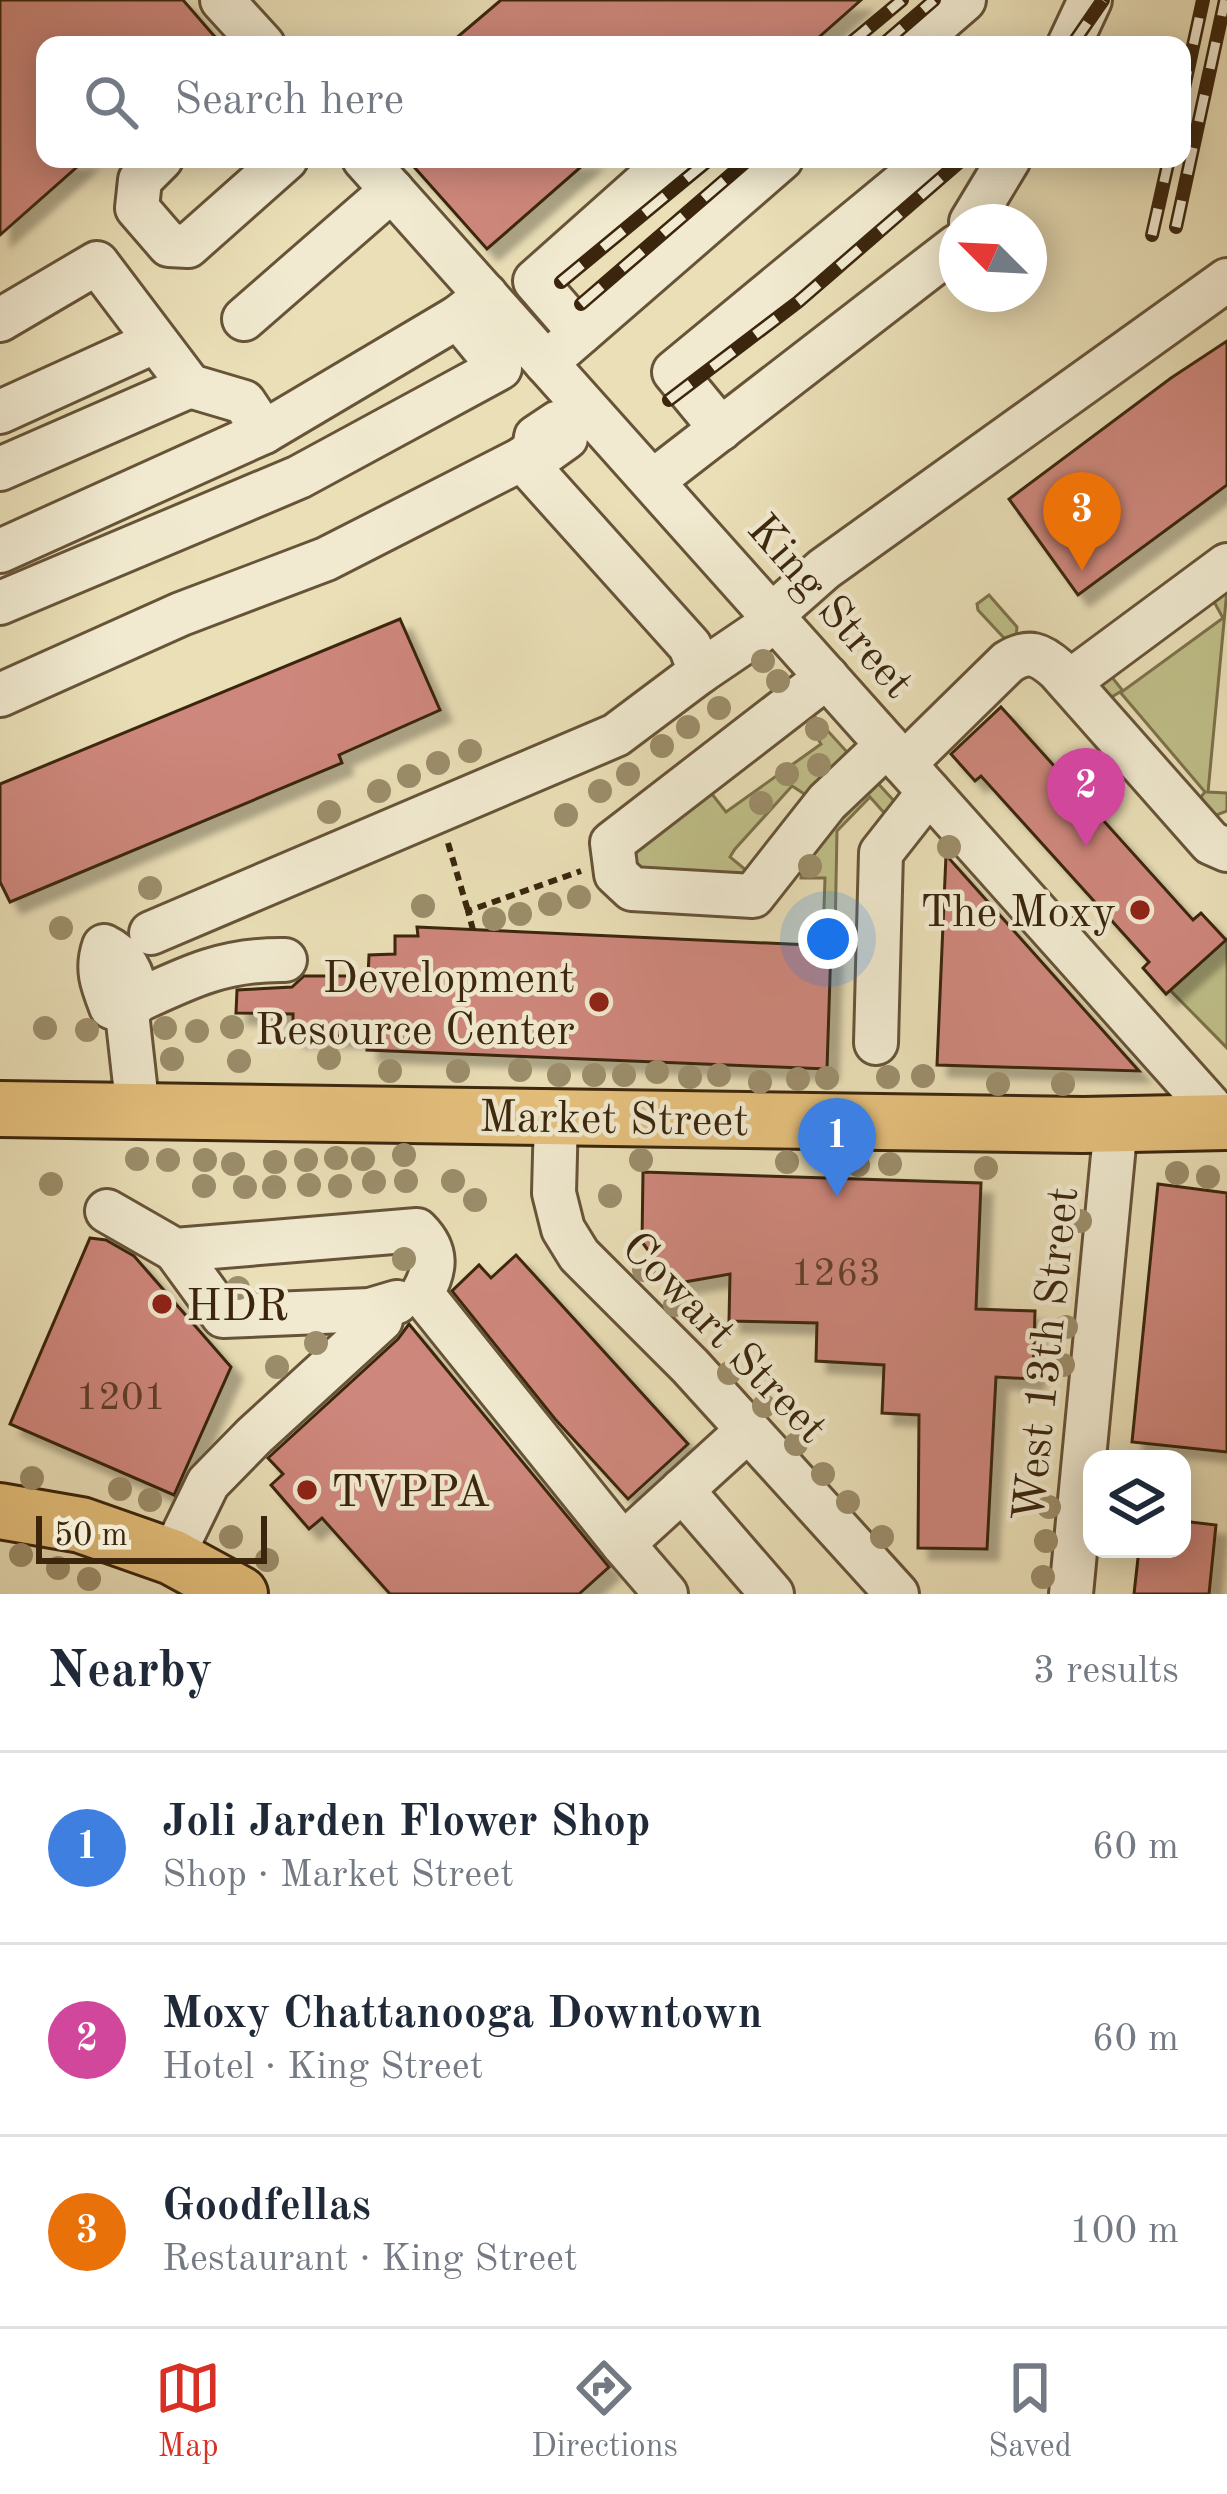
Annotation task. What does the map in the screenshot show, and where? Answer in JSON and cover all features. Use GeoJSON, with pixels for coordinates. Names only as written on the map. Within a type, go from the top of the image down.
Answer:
{"type":"FeatureCollection","features":[{"type":"Feature","properties":{"kind":"main road","name":"Market Street"},"geometry":{"type":"LineString","coordinates":[[0,1109],[1116,1124],[1224,1121]]}},
{"type":"Feature","properties":{"kind":"main road"},"geometry":{"type":"LineString","coordinates":[[0,1510],[81,1525],[172,1557],[239,1594]]}},
{"type":"Feature","properties":{"kind":"street"},"geometry":{"type":"LineString","coordinates":[[223,0],[254,36]]}},
{"type":"Feature","properties":{"kind":"street"},"geometry":{"type":"LineString","coordinates":[[922,36],[964,0]]}},
{"type":"Feature","properties":{"kind":"street"},"geometry":{"type":"LineString","coordinates":[[152,168],[140,180],[137,208],[169,245],[188,246],[276,168]]}},
{"type":"Feature","properties":{"kind":"street"},"geometry":{"type":"LineString","coordinates":[[580,333],[535,281],[662,168]]}},
{"type":"Feature","properties":{"kind":"street"},"geometry":{"type":"LineString","coordinates":[[546,363],[771,168]]}},
{"type":"Feature","properties":{"kind":"street"},"geometry":{"type":"LineString","coordinates":[[721,429],[674,372],[921,168]]}},
{"type":"Feature","properties":{"kind":"street"},"geometry":{"type":"LineString","coordinates":[[982,204],[1004,168]]}},
{"type":"Feature","properties":{"kind":"street"},"geometry":{"type":"LineString","coordinates":[[244,319],[378,174]]}},
{"type":"Feature","properties":{"kind":"street","name":"King Street"},"geometry":{"type":"LineString","coordinates":[[378,174],[472,306],[546,363],[553,437],[652,482],[1224,1121]]}},
{"type":"Feature","properties":{"kind":"street"},"geometry":{"type":"LineString","coordinates":[[652,482],[939,260]]}},
{"type":"Feature","properties":{"kind":"street"},"geometry":{"type":"LineString","coordinates":[[0,320],[97,263],[190,386],[244,401],[264,432]]}},
{"type":"Feature","properties":{"kind":"street"},"geometry":{"type":"LineString","coordinates":[[285,960],[244,959],[183,979],[132,1007],[111,1007],[98,962],[104,946],[138,932],[151,933],[616,735],[759,632],[772,614],[824,569],[1227,280]]}},
{"type":"Feature","properties":{"kind":"street"},"geometry":{"type":"LineString","coordinates":[[0,551],[264,432],[472,306],[500,368],[299,477],[0,603]]}},
{"type":"Feature","properties":{"kind":"street"},"geometry":{"type":"LineString","coordinates":[[0,412],[154,342]]}},
{"type":"Feature","properties":{"kind":"street"},"geometry":{"type":"LineString","coordinates":[[0,470],[190,386]]}},
{"type":"Feature","properties":{"kind":"street"},"geometry":{"type":"LineString","coordinates":[[0,694],[181,614],[326,559],[553,437],[690,646],[700,672]]}},
{"type":"Feature","properties":{"kind":"street"},"geometry":{"type":"LineString","coordinates":[[1069,682],[1227,565]]}},
{"type":"Feature","properties":{"kind":"street"},"geometry":{"type":"LineString","coordinates":[[826,677],[612,843],[616,874],[632,889],[753,896],[827,802],[906,767],[1022,653],[1045,658],[1211,843],[1227,850]]}},
{"type":"Feature","properties":{"kind":"street"},"geometry":{"type":"LineString","coordinates":[[876,1043],[881,853],[906,767]]}},
{"type":"Feature","properties":{"kind":"street"},"geometry":{"type":"LineString","coordinates":[[138,1111],[132,1007],[150,980],[151,933]]}},
{"type":"Feature","properties":{"kind":"street","name":"Cowart Street"},"geometry":{"type":"LineString","coordinates":[[556,1116],[554,1193],[563,1229],[579,1256],[748,1430],[897,1594]]}},
{"type":"Feature","properties":{"kind":"street","name":"West 13th Street"},"geometry":{"type":"LineString","coordinates":[[1072,1594],[1116,1124]]}},
{"type":"Feature","properties":{"kind":"street"},"geometry":{"type":"LineString","coordinates":[[107,1211],[175,1250],[223,1316],[370,1310],[422,1294],[434,1272],[431,1244],[418,1230],[175,1250]]}},
{"type":"Feature","properties":{"kind":"street"},"geometry":{"type":"LineString","coordinates":[[422,1294],[666,1594]]}},
{"type":"Feature","properties":{"kind":"street"},"geometry":{"type":"LineString","coordinates":[[172,1557],[208,1483],[380,1321],[370,1310]]}},
{"type":"Feature","properties":{"kind":"street"},"geometry":{"type":"LineString","coordinates":[[623,1544],[748,1430]]}},
{"type":"Feature","properties":{"kind":"street"},"geometry":{"type":"LineString","coordinates":[[682,1490],[772,1594]]}},
{"type":"Feature","properties":{"kind":"path"},"geometry":{"type":"LineString","coordinates":[[438,811],[473,930]]}},
{"type":"Feature","properties":{"kind":"path"},"geometry":{"type":"LineString","coordinates":[[468,910],[613,860]]}},
{"type":"Feature","properties":{"kind":"green space"},"geometry":{"type":"Polygon","coordinates":[[[1227,590],[1208,792],[1227,793],[1227,811],[1209,818],[1195,804],[1205,792],[1120,692],[1105,701],[1093,684],[1111,676],[1123,691],[1223,618],[1213,600],[1227,590]]]}},
{"type":"Feature","properties":{"kind":"green space"},"geometry":{"type":"Polygon","coordinates":[[[989,595],[1017,627],[1016,637],[1004,638],[978,610],[977,604],[989,595]]]}},
{"type":"Feature","properties":{"kind":"green space"},"geometry":{"type":"Polygon","coordinates":[[[816,718],[847,752],[809,797],[792,786],[735,849],[730,857],[747,871],[743,876],[644,873],[634,864],[638,846],[712,794],[726,812],[821,744],[810,726],[816,718]]]}},
{"type":"Feature","properties":{"kind":"green space"},"geometry":{"type":"Polygon","coordinates":[[[873,778],[896,803],[886,815],[870,797],[837,831],[835,935],[823,936],[825,878],[801,878],[803,861],[873,778]]]}},
{"type":"Feature","properties":{"kind":"green space"},"geometry":{"type":"Polygon","coordinates":[[[1227,939],[1227,1048],[1170,990],[1227,939]]]}},
{"type":"Feature","properties":{"kind":"building"},"geometry":{"type":"Polygon","coordinates":[[[0,0],[183,0],[214,36],[36,36],[36,168],[76,168],[0,235],[0,0]]]}},
{"type":"Feature","properties":{"kind":"building"},"geometry":{"type":"Polygon","coordinates":[[[501,0],[861,0],[820,36],[459,36],[501,0]]]}},
{"type":"Feature","properties":{"kind":"building"},"geometry":{"type":"Polygon","coordinates":[[[415,168],[580,168],[487,249],[415,168]]]}},
{"type":"Feature","properties":{"kind":"building"},"geometry":{"type":"Polygon","coordinates":[[[1227,341],[1227,485],[1078,595],[1009,499],[1227,341]]]}},
{"type":"Feature","properties":{"kind":"building"},"geometry":{"type":"Polygon","coordinates":[[[400,619],[440,710],[339,755],[342,763],[10,902],[0,882],[0,784],[400,619]]]}},
{"type":"Feature","properties":{"kind":"building"},"geometry":{"type":"Polygon","coordinates":[[[1001,707],[1193,920],[1201,913],[1226,940],[1166,994],[1143,968],[1149,962],[981,776],[975,781],[951,754],[1001,707]]]}},
{"type":"Feature","properties":{"kind":"building"},"geometry":{"type":"Polygon","coordinates":[[[946,855],[1139,1071],[937,1065],[946,855]]]}},
{"type":"Feature","properties":{"kind":"building","name":"Development Resource Center"},"geometry":{"type":"Polygon","coordinates":[[[417,927],[831,946],[827,1069],[367,1050],[367,1036],[293,1036],[293,1014],[236,1013],[237,990],[292,987],[304,976],[368,976],[369,955],[395,954],[395,936],[418,936],[417,927]]]}},
{"type":"Feature","properties":{"kind":"building"},"geometry":{"type":"Polygon","coordinates":[[[643,1172],[981,1183],[976,1309],[1035,1311],[1033,1379],[996,1377],[987,1549],[918,1548],[919,1415],[882,1413],[884,1365],[816,1361],[817,1323],[729,1321],[730,1274],[673,1284],[642,1242],[643,1172]]]}},
{"type":"Feature","properties":{"kind":"building"},"geometry":{"type":"Polygon","coordinates":[[[1158,1184],[1227,1193],[1227,1452],[1132,1442],[1158,1184]]]}},
{"type":"Feature","properties":{"kind":"building"},"geometry":{"type":"Polygon","coordinates":[[[90,1238],[106,1240],[134,1256],[231,1367],[174,1495],[10,1424],[90,1238]]]}},
{"type":"Feature","properties":{"kind":"building"},"geometry":{"type":"Polygon","coordinates":[[[516,1255],[688,1444],[628,1499],[555,1419],[452,1291],[479,1265],[491,1278],[516,1255]]]}},
{"type":"Feature","properties":{"kind":"building"},"geometry":{"type":"Polygon","coordinates":[[[409,1324],[609,1567],[579,1594],[390,1594],[322,1518],[309,1529],[271,1485],[283,1474],[268,1458],[409,1324]]]}},
{"type":"Feature","properties":{"kind":"building"},"geometry":{"type":"Polygon","coordinates":[[[1191,1522],[1216,1525],[1209,1594],[1134,1594],[1138,1558],[1191,1558],[1191,1522]]]}},
{"type":"Feature","properties":{"kind":"railway"},"geometry":{"type":"LineString","coordinates":[[859,36],[902,0]]}},
{"type":"Feature","properties":{"kind":"railway"},"geometry":{"type":"LineString","coordinates":[[892,36],[934,0]]}},
{"type":"Feature","properties":{"kind":"railway"},"geometry":{"type":"LineString","coordinates":[[1078,36],[1103,0]]}},
{"type":"Feature","properties":{"kind":"railway"},"geometry":{"type":"LineString","coordinates":[[1191,55],[1203,0]]}},
{"type":"Feature","properties":{"kind":"railway"},"geometry":{"type":"LineString","coordinates":[[1191,158],[1225,0]]}},
{"type":"Feature","properties":{"kind":"railway"},"geometry":{"type":"LineString","coordinates":[[561,282],[699,168]]}},
{"type":"Feature","properties":{"kind":"railway"},"geometry":{"type":"LineString","coordinates":[[581,304],[739,168]]}},
{"type":"Feature","properties":{"kind":"railway"},"geometry":{"type":"LineString","coordinates":[[669,400],[798,302],[953,168]]}},
{"type":"Feature","properties":{"kind":"railway"},"geometry":{"type":"LineString","coordinates":[[1152,235],[1167,168]]}},
{"type":"Feature","properties":{"kind":"railway"},"geometry":{"type":"LineString","coordinates":[[1176,227],[1189,168]]}},
{"type":"Feature","properties":{"kind":"place","name":"Goodfellas"},"geometry":{"type":"Point","coordinates":[1082,571]}},
{"type":"Feature","properties":{"kind":"place","name":"Moxy Chattanooga Downtown"},"geometry":{"type":"Point","coordinates":[1086,847]}},
{"type":"Feature","properties":{"kind":"place","name":"The Moxy"},"geometry":{"type":"Point","coordinates":[1140,910]}},
{"type":"Feature","properties":{"kind":"place","name":"Development Resource Center"},"geometry":{"type":"Point","coordinates":[599,1002]}},
{"type":"Feature","properties":{"kind":"place","name":"Joli Jarden Flower Shop"},"geometry":{"type":"Point","coordinates":[837,1197]}},
{"type":"Feature","properties":{"kind":"place","name":"HDR"},"geometry":{"type":"Point","coordinates":[162,1304]}},
{"type":"Feature","properties":{"kind":"place","name":"TVPPA"},"geometry":{"type":"Point","coordinates":[307,1490]}}]}
